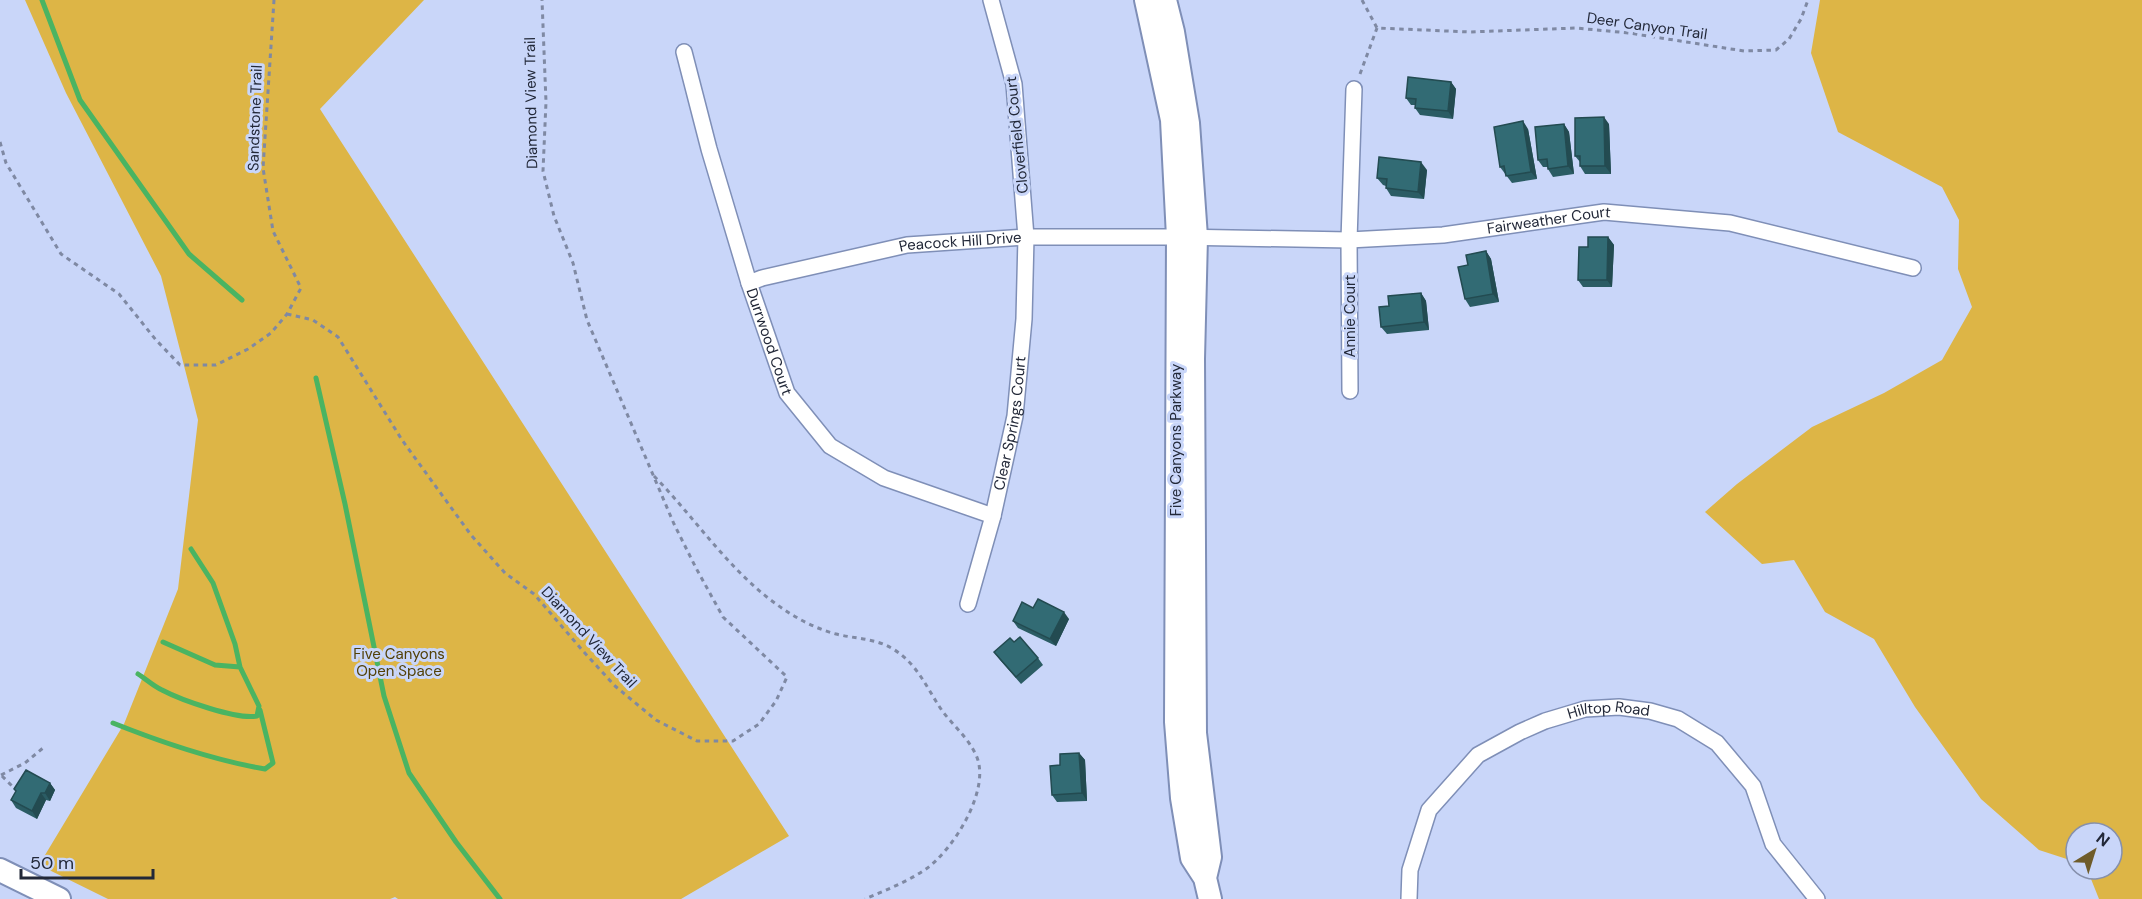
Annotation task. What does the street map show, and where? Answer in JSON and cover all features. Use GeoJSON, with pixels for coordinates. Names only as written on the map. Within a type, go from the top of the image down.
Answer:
{"type":"FeatureCollection","features":[{"type":"Feature","properties":{"kind":"main road","name":"Five Canyons Parkway"},"geometry":{"type":"LineString","coordinates":[[1146,0],[1172,120],[1187,237]]}},
{"type":"Feature","properties":{"kind":"main road","name":"Five Canyons Parkway"},"geometry":{"type":"LineString","coordinates":[[1165,0],[1173,32],[1188,123],[1187,237],[1193,359],[1195,733],[1210,857],[1207,889]]}},
{"type":"Feature","properties":{"kind":"main road"},"geometry":{"type":"LineString","coordinates":[[0,870],[59,899]]}},
{"type":"Feature","properties":{"kind":"street","name":"Cloverfield Court"},"geometry":{"type":"LineString","coordinates":[[991,0],[1014,84],[1026,237]]}},
{"type":"Feature","properties":{"kind":"street","name":"Durrwood Court"},"geometry":{"type":"LineString","coordinates":[[684,52],[709,149],[749,283],[787,393],[830,446],[884,478],[993,516]]}},
{"type":"Feature","properties":{"kind":"street","name":"Annie Court"},"geometry":{"type":"LineString","coordinates":[[1350,391],[1349,240],[1354,88]]}},
{"type":"Feature","properties":{"kind":"street","name":"Fairweather Court"},"geometry":{"type":"LineString","coordinates":[[1187,237],[1349,240],[1443,235],[1604,212],[1730,223],[1913,268]]}},
{"type":"Feature","properties":{"kind":"street","name":"Peacock Hill Drive"},"geometry":{"type":"LineString","coordinates":[[749,283],[762,278],[907,245],[1026,237],[1187,237]]}},
{"type":"Feature","properties":{"kind":"street","name":"Clear Springs Court"},"geometry":{"type":"LineString","coordinates":[[968,604],[993,516],[1015,416],[1024,319],[1026,237]]}},
{"type":"Feature","properties":{"kind":"street","name":"Hilltop Road"},"geometry":{"type":"LineString","coordinates":[[1409,899],[1410,870],[1429,810],[1478,755],[1545,721],[1585,709],[1619,707],[1678,718],[1717,743],[1753,786],[1773,844],[1817,899]]}},
{"type":"Feature","properties":{"kind":"path","name":"Sandstone Trail"},"geometry":{"type":"LineString","coordinates":[[0,142],[6,163],[61,254],[119,294],[156,340],[180,365],[216,365],[248,349],[271,333],[287,314],[301,288],[273,231],[263,168],[274,0]]}},
{"type":"Feature","properties":{"kind":"path","name":"Diamond View Trail"},"geometry":{"type":"LineString","coordinates":[[287,314],[313,320],[338,337],[402,440],[471,535],[505,573],[534,594],[615,686],[656,720],[697,741],[733,741],[759,724],[776,701],[787,677],[723,616],[674,524],[587,320],[573,263],[554,216],[543,171],[546,102],[542,0]]}},
{"type":"Feature","properties":{"kind":"path"},"geometry":{"type":"LineString","coordinates":[[1354,88],[1377,28],[1362,0]]}},
{"type":"Feature","properties":{"kind":"path","name":"Deer Canyon Trail"},"geometry":{"type":"LineString","coordinates":[[1377,28],[1470,32],[1576,28],[1629,33],[1744,51],[1776,50],[1789,39],[1801,19],[1808,0]]}},
{"type":"Feature","properties":{"kind":"path","name":"Diamond View Trail"},"geometry":{"type":"LineString","coordinates":[[653,474],[741,573],[772,601],[803,622],[837,634],[867,638],[892,648],[912,663],[943,711],[964,735],[977,757],[980,783],[969,814],[958,834],[928,868],[904,882],[865,899]]}},
{"type":"Feature","properties":{"kind":"path"},"geometry":{"type":"LineString","coordinates":[[14,788],[1,775],[24,764],[43,748]]}},
{"type":"Feature","properties":{"kind":"green space","name":"Five Canyons Open Space"},"geometry":{"type":"Polygon","coordinates":[[[25,0],[424,0],[320,109],[789,836],[681,899],[398,899],[395,897],[390,899],[108,899],[39,865],[124,724],[178,589],[198,420],[161,276],[66,93],[25,0]]]}},
{"type":"Feature","properties":{"kind":"green space"},"geometry":{"type":"Polygon","coordinates":[[[1820,0],[2142,0],[2142,899],[2099,899],[2092,881],[2124,881],[2124,821],[2064,821],[2064,858],[2039,850],[1981,799],[1915,707],[1874,639],[1825,612],[1794,560],[1762,564],[1705,512],[1737,484],[1812,427],[1884,393],[1942,360],[1972,307],[1958,269],[1959,220],[1942,187],[1838,132],[1811,53],[1820,0]]]}},
{"type":"Feature","properties":{"kind":"building"},"geometry":{"type":"Polygon","coordinates":[[[1408,77],[1451,82],[1448,111],[1415,108],[1416,99],[1406,98],[1408,77]]]}},
{"type":"Feature","properties":{"kind":"building"},"geometry":{"type":"Polygon","coordinates":[[[1604,117],[1605,166],[1580,166],[1580,156],[1575,156],[1575,118],[1604,117]]]}},
{"type":"Feature","properties":{"kind":"building"},"geometry":{"type":"Polygon","coordinates":[[[1523,121],[1531,172],[1506,176],[1504,166],[1500,167],[1494,127],[1523,121]]]}},
{"type":"Feature","properties":{"kind":"building"},"geometry":{"type":"Polygon","coordinates":[[[1564,124],[1568,166],[1548,169],[1547,159],[1538,160],[1535,127],[1564,124]]]}},
{"type":"Feature","properties":{"kind":"building"},"geometry":{"type":"Polygon","coordinates":[[[1379,157],[1421,162],[1418,192],[1386,188],[1387,179],[1377,178],[1379,157]]]}},
{"type":"Feature","properties":{"kind":"building"},"geometry":{"type":"Polygon","coordinates":[[[1588,237],[1608,237],[1607,280],[1578,280],[1579,247],[1588,247],[1588,237]]]}},
{"type":"Feature","properties":{"kind":"building"},"geometry":{"type":"Polygon","coordinates":[[[1486,251],[1493,294],[1465,299],[1458,267],[1468,265],[1466,255],[1486,251]]]}},
{"type":"Feature","properties":{"kind":"building"},"geometry":{"type":"Polygon","coordinates":[[[1421,293],[1424,322],[1381,327],[1379,307],[1389,306],[1388,296],[1421,293]]]}},
{"type":"Feature","properties":{"kind":"building"},"geometry":{"type":"Polygon","coordinates":[[[1038,599],[1064,612],[1050,639],[1013,621],[1022,602],[1033,608],[1038,599]]]}},
{"type":"Feature","properties":{"kind":"building"},"geometry":{"type":"Polygon","coordinates":[[[1020,637],[1038,658],[1016,677],[994,652],[1010,638],[1014,642],[1020,637]]]}},
{"type":"Feature","properties":{"kind":"building"},"geometry":{"type":"Polygon","coordinates":[[[1079,753],[1082,793],[1052,795],[1050,766],[1060,765],[1060,754],[1079,753]]]}},
{"type":"Feature","properties":{"kind":"building"},"geometry":{"type":"Polygon","coordinates":[[[26,770],[50,783],[45,793],[41,793],[32,811],[11,800],[16,791],[14,789],[26,770]]]}},
{"type":"Feature","properties":{"kind":"waterway"},"geometry":{"type":"LineString","coordinates":[[42,0],[80,100],[189,254],[242,300]]}},
{"type":"Feature","properties":{"kind":"waterway"},"geometry":{"type":"LineString","coordinates":[[316,378],[345,504],[384,696],[409,773],[456,842],[500,899]]}},
{"type":"Feature","properties":{"kind":"waterway"},"geometry":{"type":"LineString","coordinates":[[191,549],[213,583],[235,644],[240,667]]}},
{"type":"Feature","properties":{"kind":"waterway"},"geometry":{"type":"LineString","coordinates":[[138,674],[159,688],[195,704],[236,715],[257,716],[259,706],[240,667],[215,665],[163,642]]}},
{"type":"Feature","properties":{"kind":"waterway"},"geometry":{"type":"LineString","coordinates":[[113,723],[188,750],[265,769],[273,763],[260,710]]}}]}
